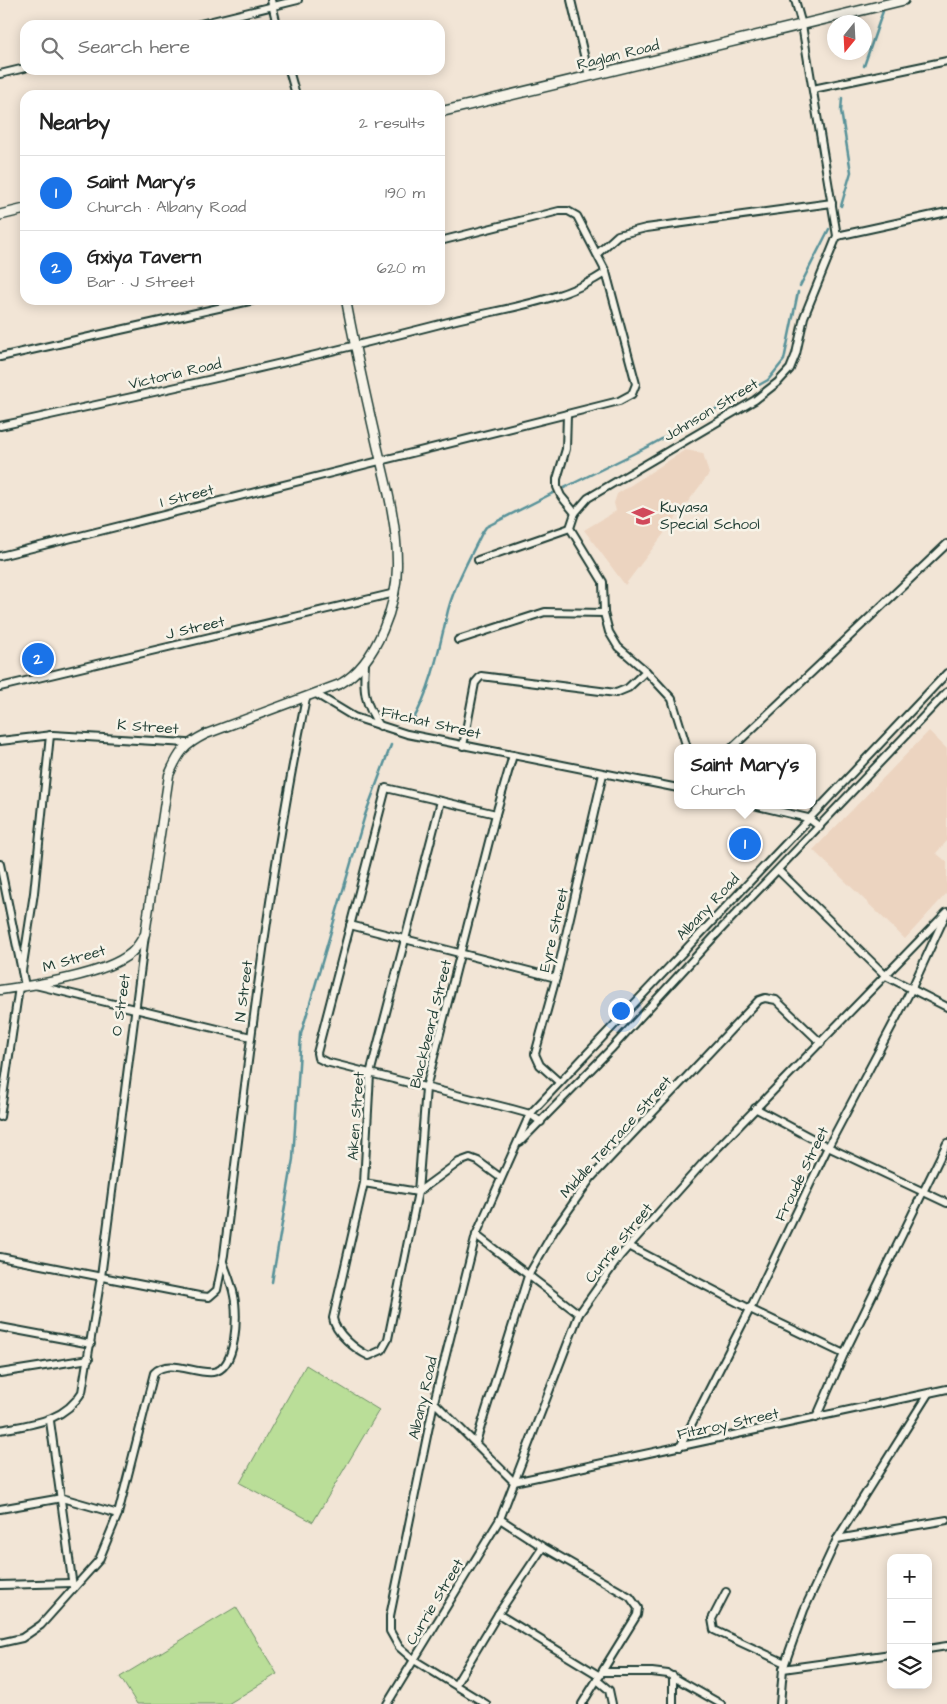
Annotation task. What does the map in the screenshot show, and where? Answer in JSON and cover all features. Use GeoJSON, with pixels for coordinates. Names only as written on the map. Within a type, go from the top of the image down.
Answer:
{"type":"FeatureCollection","features":[{"type":"Feature","properties":{"kind":"main road","name":"Raglan Road"},"geometry":{"type":"LineString","coordinates":[[445,111],[904,0]]}},
{"type":"Feature","properties":{"kind":"main road"},"geometry":{"type":"LineString","coordinates":[[0,215],[20,210]]}},
{"type":"Feature","properties":{"kind":"street"},"geometry":{"type":"LineString","coordinates":[[213,20],[272,3],[298,0]]}},
{"type":"Feature","properties":{"kind":"street"},"geometry":{"type":"LineString","coordinates":[[571,0],[589,76]]}},
{"type":"Feature","properties":{"kind":"street"},"geometry":{"type":"LineString","coordinates":[[795,0],[802,25],[837,236],[947,212]]}},
{"type":"Feature","properties":{"kind":"street"},"geometry":{"type":"LineString","coordinates":[[272,3],[276,20]]}},
{"type":"Feature","properties":{"kind":"street"},"geometry":{"type":"LineString","coordinates":[[813,89],[947,61]]}},
{"type":"Feature","properties":{"kind":"street"},"geometry":{"type":"LineString","coordinates":[[0,74],[20,69]]}},
{"type":"Feature","properties":{"kind":"street"},"geometry":{"type":"LineString","coordinates":[[290,75],[295,90]]}},
{"type":"Feature","properties":{"kind":"street"},"geometry":{"type":"LineString","coordinates":[[597,254],[618,236],[646,228],[832,204]]}},
{"type":"Feature","properties":{"kind":"street","name":"I Street"},"geometry":{"type":"LineString","coordinates":[[0,556],[567,414],[627,398],[632,394],[636,384],[606,272],[581,222],[576,216],[568,212],[559,211],[445,240]]}},
{"type":"Feature","properties":{"kind":"street","name":"Johnson Street"},"geometry":{"type":"LineString","coordinates":[[570,528],[575,513],[588,498],[755,400],[778,382],[790,369],[796,354],[804,317],[837,236]]}},
{"type":"Feature","properties":{"kind":"street","name":"Victoria Road"},"geometry":{"type":"LineString","coordinates":[[0,426],[355,347],[532,302],[577,288],[606,272]]}},
{"type":"Feature","properties":{"kind":"street"},"geometry":{"type":"LineString","coordinates":[[0,357],[232,305]]}},
{"type":"Feature","properties":{"kind":"street"},"geometry":{"type":"LineString","coordinates":[[316,694],[354,676],[365,664],[378,640],[395,593],[396,545],[381,460],[347,305]]}},
{"type":"Feature","properties":{"kind":"street"},"geometry":{"type":"LineString","coordinates":[[567,414],[566,449],[557,479],[557,487],[561,496],[575,513]]}},
{"type":"Feature","properties":{"kind":"street"},"geometry":{"type":"LineString","coordinates":[[478,560],[570,528],[603,582],[604,613],[609,632],[618,647],[646,670],[672,699],[686,744]]}},
{"type":"Feature","properties":{"kind":"street"},"geometry":{"type":"LineString","coordinates":[[736,744],[947,544]]}},
{"type":"Feature","properties":{"kind":"street","name":"J Street"},"geometry":{"type":"LineString","coordinates":[[0,687],[395,593]]}},
{"type":"Feature","properties":{"kind":"street"},"geometry":{"type":"LineString","coordinates":[[458,640],[545,612],[604,613]]}},
{"type":"Feature","properties":{"kind":"street"},"geometry":{"type":"LineString","coordinates":[[365,664],[363,690],[369,709],[380,727]]}},
{"type":"Feature","properties":{"kind":"street"},"geometry":{"type":"LineString","coordinates":[[463,746],[475,683],[481,676],[616,693],[628,688],[646,670]]}},
{"type":"Feature","properties":{"kind":"street","name":"Albany Road"},"geometry":{"type":"LineString","coordinates":[[484,1703],[456,1684],[414,1660],[393,1639],[390,1631],[390,1616],[434,1402],[476,1235],[501,1178],[519,1143],[530,1114],[947,673]]}},
{"type":"Feature","properties":{"kind":"street","name":"Albany Road"},"geometry":{"type":"LineString","coordinates":[[519,1143],[542,1122],[723,927],[779,871],[947,692]]}},
{"type":"Feature","properties":{"kind":"street","name":"K Street"},"geometry":{"type":"LineString","coordinates":[[0,741],[50,735],[187,743],[206,734],[316,694]]}},
{"type":"Feature","properties":{"kind":"street","name":"Fitchat Street"},"geometry":{"type":"LineString","coordinates":[[316,694],[354,716],[380,727],[463,746],[674,787]]}},
{"type":"Feature","properties":{"kind":"street","name":"N Street"},"geometry":{"type":"LineString","coordinates":[[101,1276],[199,1296],[208,1297],[217,1290],[223,1260],[264,936],[293,762],[306,698]]}},
{"type":"Feature","properties":{"kind":"street"},"geometry":{"type":"LineString","coordinates":[[923,698],[933,707]]}},
{"type":"Feature","properties":{"kind":"street"},"geometry":{"type":"LineString","coordinates":[[0,1116],[22,986],[22,971],[34,893],[50,735]]}},
{"type":"Feature","properties":{"kind":"street","name":"O Street"},"geometry":{"type":"LineString","coordinates":[[50,1421],[72,1407],[80,1397],[88,1359],[101,1276],[134,1010],[166,787],[175,761],[187,743]]}},
{"type":"Feature","properties":{"kind":"street","name":"Blackbeard Street"},"geometry":{"type":"LineString","coordinates":[[374,1355],[382,1350],[388,1339],[418,1192],[426,1088],[496,814],[513,755]]}},
{"type":"Feature","properties":{"kind":"street"},"geometry":{"type":"LineString","coordinates":[[867,757],[878,765]]}},
{"type":"Feature","properties":{"kind":"street","name":"Eyre Street"},"geometry":{"type":"LineString","coordinates":[[559,1082],[540,1065],[535,1054],[556,978],[603,774]]}},
{"type":"Feature","properties":{"kind":"street"},"geometry":{"type":"LineString","coordinates":[[496,814],[386,788],[317,1053],[318,1058],[326,1062],[530,1114],[542,1122]]}},
{"type":"Feature","properties":{"kind":"street","name":"Aiken Street"},"geometry":{"type":"LineString","coordinates":[[374,1355],[368,1356],[358,1349],[334,1325],[333,1318],[364,1183],[370,1074],[441,801]]}},
{"type":"Feature","properties":{"kind":"street"},"geometry":{"type":"LineString","coordinates":[[770,809],[808,818],[820,827]]}},
{"type":"Feature","properties":{"kind":"street"},"geometry":{"type":"LineString","coordinates":[[0,867],[22,971]]}},
{"type":"Feature","properties":{"kind":"street"},"geometry":{"type":"LineString","coordinates":[[779,871],[886,976],[947,1007]]}},
{"type":"Feature","properties":{"kind":"street","name":"Currie Street"},"geometry":{"type":"LineString","coordinates":[[414,1660],[500,1518],[579,1314],[629,1246],[755,1108],[821,1043],[947,912]]}},
{"type":"Feature","properties":{"kind":"street","name":"Froude Street"},"geometry":{"type":"LineString","coordinates":[[680,1447],[750,1309],[828,1147],[911,990],[943,925],[947,912]]}},
{"type":"Feature","properties":{"kind":"street"},"geometry":{"type":"LineString","coordinates":[[714,919],[723,927]]}},
{"type":"Feature","properties":{"kind":"street"},"geometry":{"type":"LineString","coordinates":[[350,925],[462,952],[556,978]]}},
{"type":"Feature","properties":{"kind":"street","name":"M Street"},"geometry":{"type":"LineString","coordinates":[[0,990],[34,985],[70,976],[120,960],[131,953],[145,934]]}},
{"type":"Feature","properties":{"kind":"street"},"geometry":{"type":"LineString","coordinates":[[34,985],[251,1037]]}},
{"type":"Feature","properties":{"kind":"street","name":"Middle Terrace Street"},"geometry":{"type":"LineString","coordinates":[[476,1442],[528,1276],[555,1229],[591,1178],[754,1003],[765,998],[776,1000],[821,1043]]}},
{"type":"Feature","properties":{"kind":"street"},"geometry":{"type":"LineString","coordinates":[[601,1039],[611,1049]]}},
{"type":"Feature","properties":{"kind":"street"},"geometry":{"type":"LineString","coordinates":[[755,1108],[828,1147],[947,1203]]}},
{"type":"Feature","properties":{"kind":"street"},"geometry":{"type":"LineString","coordinates":[[816,1418],[844,1354],[947,1143]]}},
{"type":"Feature","properties":{"kind":"street"},"geometry":{"type":"LineString","coordinates":[[364,1183],[418,1192],[459,1162],[470,1158],[478,1161],[501,1178]]}},
{"type":"Feature","properties":{"kind":"street"},"geometry":{"type":"LineString","coordinates":[[476,1235],[579,1314]]}},
{"type":"Feature","properties":{"kind":"street"},"geometry":{"type":"LineString","coordinates":[[629,1246],[750,1309],[844,1354]]}},
{"type":"Feature","properties":{"kind":"street"},"geometry":{"type":"LineString","coordinates":[[0,1257],[101,1276]]}},
{"type":"Feature","properties":{"kind":"street"},"geometry":{"type":"LineString","coordinates":[[0,1643],[22,1638],[33,1631],[73,1585],[99,1560],[118,1514],[154,1373],[168,1366],[204,1372],[218,1371],[226,1364],[232,1352],[236,1314],[234,1295],[223,1260]]}},
{"type":"Feature","properties":{"kind":"street"},"geometry":{"type":"LineString","coordinates":[[0,1327],[91,1344]]}},
{"type":"Feature","properties":{"kind":"street"},"geometry":{"type":"LineString","coordinates":[[0,1373],[88,1359]]}},
{"type":"Feature","properties":{"kind":"street"},"geometry":{"type":"LineString","coordinates":[[945,1390],[947,1383]]}},
{"type":"Feature","properties":{"kind":"street","name":"Fitzroy Street"},"geometry":{"type":"LineString","coordinates":[[514,1482],[945,1390]]}},
{"type":"Feature","properties":{"kind":"street"},"geometry":{"type":"LineString","coordinates":[[780,1704],[784,1666],[804,1610],[837,1539],[928,1394]]}},
{"type":"Feature","properties":{"kind":"street"},"geometry":{"type":"LineString","coordinates":[[434,1402],[514,1482]]}},
{"type":"Feature","properties":{"kind":"street"},"geometry":{"type":"LineString","coordinates":[[0,1430],[50,1421],[73,1585]]}},
{"type":"Feature","properties":{"kind":"street"},"geometry":{"type":"LineString","coordinates":[[0,1509],[62,1498],[118,1514]]}},
{"type":"Feature","properties":{"kind":"street"},"geometry":{"type":"LineString","coordinates":[[500,1518],[544,1547],[630,1597],[638,1608],[637,1615],[582,1704]]}},
{"type":"Feature","properties":{"kind":"street"},"geometry":{"type":"LineString","coordinates":[[837,1539],[947,1520]]}},
{"type":"Feature","properties":{"kind":"street"},"geometry":{"type":"LineString","coordinates":[[456,1684],[498,1614],[544,1547]]}},
{"type":"Feature","properties":{"kind":"street"},"geometry":{"type":"LineString","coordinates":[[0,1585],[73,1585]]}},
{"type":"Feature","properties":{"kind":"street"},"geometry":{"type":"LineString","coordinates":[[726,1592],[712,1619],[714,1630],[784,1666],[887,1654]]}},
{"type":"Feature","properties":{"kind":"street"},"geometry":{"type":"LineString","coordinates":[[498,1614],[600,1676],[609,1690],[612,1704]]}},
{"type":"Feature","properties":{"kind":"street"},"geometry":{"type":"LineString","coordinates":[[932,1648],[947,1646]]}},
{"type":"Feature","properties":{"kind":"street"},"geometry":{"type":"LineString","coordinates":[[387,1704],[414,1660]]}},
{"type":"Feature","properties":{"kind":"street"},"geometry":{"type":"LineString","coordinates":[[600,1676],[652,1672],[673,1676],[722,1704]]}},
{"type":"Feature","properties":{"kind":"street"},"geometry":{"type":"LineString","coordinates":[[673,1676],[673,1704]]}},
{"type":"Feature","properties":{"kind":"shaded area","name":"Kuyasa Special School"},"geometry":{"type":"Polygon","coordinates":[[[685,450],[703,453],[709,474],[625,585],[584,530],[616,511],[614,503],[617,494],[685,450]]]}},
{"type":"Feature","properties":{"kind":"shaded area"},"geometry":{"type":"Polygon","coordinates":[[[929,731],[947,749],[947,841],[936,853],[947,862],[947,893],[905,939],[813,850],[929,731]]]}},
{"type":"Feature","properties":{"kind":"green space"},"geometry":{"type":"Polygon","coordinates":[[[306,1365],[379,1410],[313,1522],[240,1483],[306,1365]]]}},
{"type":"Feature","properties":{"kind":"green space"},"geometry":{"type":"Polygon","coordinates":[[[236,1607],[277,1674],[228,1704],[137,1704],[120,1677],[236,1607]]]}},
{"type":"Feature","properties":{"kind":"waterway"},"geometry":{"type":"LineString","coordinates":[[864,66],[883,11]]}},
{"type":"Feature","properties":{"kind":"waterway"},"geometry":{"type":"LineString","coordinates":[[841,206],[851,172],[841,111],[842,98]]}},
{"type":"Feature","properties":{"kind":"waterway"},"geometry":{"type":"LineString","coordinates":[[800,286],[829,229]]}},
{"type":"Feature","properties":{"kind":"waterway"},"geometry":{"type":"LineString","coordinates":[[564,488],[649,446],[768,380],[784,360],[798,292]]}},
{"type":"Feature","properties":{"kind":"waterway"},"geometry":{"type":"LineString","coordinates":[[412,722],[424,698],[433,672],[452,597],[482,533],[486,527],[553,493]]}},
{"type":"Feature","properties":{"kind":"waterway"},"geometry":{"type":"LineString","coordinates":[[272,1282],[293,1159],[301,1034],[365,815],[391,745]]}},
{"type":"Feature","properties":{"kind":"place","name":"Kuyasa Special School"},"geometry":{"type":"Point","coordinates":[643,516]}},
{"type":"Feature","properties":{"kind":"place","name":"Gxiya Tavern"},"geometry":{"type":"Point","coordinates":[38,659]}},
{"type":"Feature","properties":{"kind":"place","name":"Saint Mary's"},"geometry":{"type":"Point","coordinates":[745,844]}}]}
